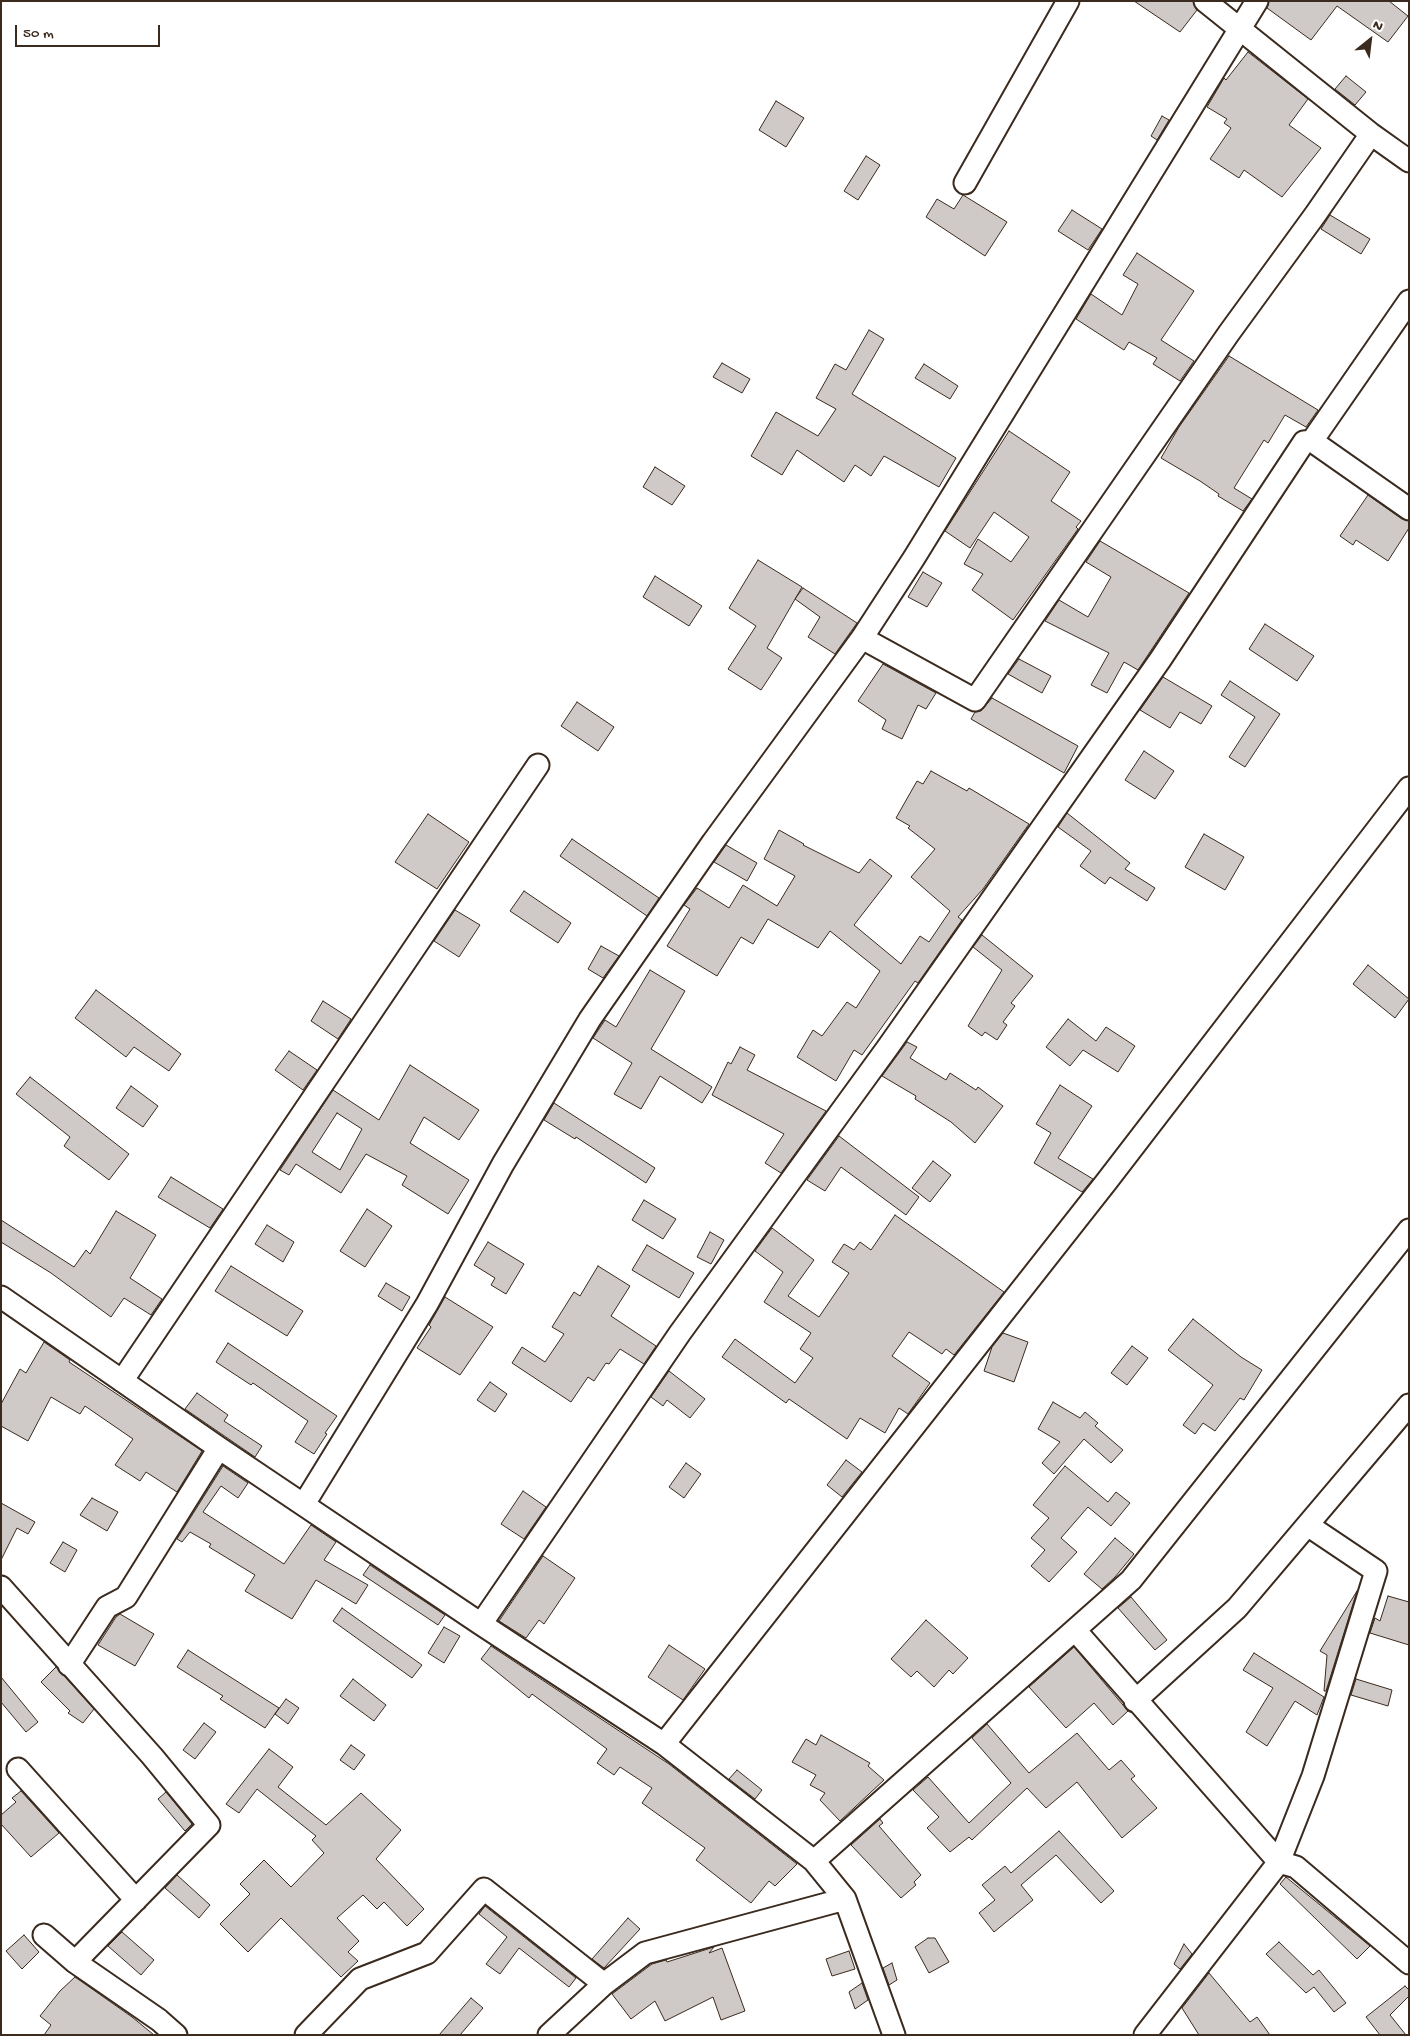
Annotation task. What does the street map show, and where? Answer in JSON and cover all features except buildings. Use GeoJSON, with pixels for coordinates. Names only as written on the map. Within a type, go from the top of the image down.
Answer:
{"type":"FeatureCollection","features":[{"type":"Feature","properties":{"kind":"street"},"geometry":{"type":"LineString","coordinates":[[965,183],[1068,1]]}},
{"type":"Feature","properties":{"kind":"street"},"geometry":{"type":"LineString","coordinates":[[1206,1],[1371,134],[1409,161]]}},
{"type":"Feature","properties":{"kind":"street"},"geometry":{"type":"LineString","coordinates":[[304,1504],[427,1304],[503,1164],[590,1019],[713,842],[862,638],[914,558],[1241,30],[1257,1]]}},
{"type":"Feature","properties":{"kind":"street"},"geometry":{"type":"LineString","coordinates":[[862,638],[975,700],[1229,332],[1371,134]]}},
{"type":"Feature","properties":{"kind":"street"},"geometry":{"type":"LineString","coordinates":[[1312,441],[1409,301]]}},
{"type":"Feature","properties":{"kind":"street"},"geometry":{"type":"LineString","coordinates":[[481,1624],[680,1333],[888,1047],[1160,660],[1304,442],[1312,441],[1409,509]]}},
{"type":"Feature","properties":{"kind":"street"},"geometry":{"type":"LineString","coordinates":[[122,1381],[538,765]]}},
{"type":"Feature","properties":{"kind":"street"},"geometry":{"type":"LineString","coordinates":[[664,1744],[1107,1181],[1409,788]]}},
{"type":"Feature","properties":{"kind":"street"},"geometry":{"type":"LineString","coordinates":[[814,1861],[1131,1580],[1409,1230]]}},
{"type":"Feature","properties":{"kind":"street"},"geometry":{"type":"LineString","coordinates":[[1,1297],[219,1448],[664,1744],[814,1861],[845,1899],[894,2035]]}},
{"type":"Feature","properties":{"kind":"street"},"geometry":{"type":"LineString","coordinates":[[1135,1701],[1237,1608],[1309,1526],[1409,1405]]}},
{"type":"Feature","properties":{"kind":"street"},"geometry":{"type":"LineString","coordinates":[[69,1665],[107,1607],[126,1597],[219,1448]]}},
{"type":"Feature","properties":{"kind":"street"},"geometry":{"type":"LineString","coordinates":[[1145,2035],[1279,1862],[1313,1776],[1376,1571],[1309,1526]]}},
{"type":"Feature","properties":{"kind":"street"},"geometry":{"type":"LineString","coordinates":[[1,1587],[152,1756],[209,1825],[75,1962]]}},
{"type":"Feature","properties":{"kind":"street"},"geometry":{"type":"LineString","coordinates":[[1075,1630],[1135,1701],[1279,1862],[1296,1867],[1409,1963]]}},
{"type":"Feature","properties":{"kind":"street"},"geometry":{"type":"LineString","coordinates":[[18,1769],[136,1900]]}},
{"type":"Feature","properties":{"kind":"street"},"geometry":{"type":"LineString","coordinates":[[306,2035],[360,1978],[427,1953],[484,1890],[604,1984]]}},
{"type":"Feature","properties":{"kind":"street"},"geometry":{"type":"LineString","coordinates":[[549,2035],[604,1984],[645,1953],[845,1899]]}},
{"type":"Feature","properties":{"kind":"street"},"geometry":{"type":"LineString","coordinates":[[44,1935],[153,2027],[176,2035]]}}]}
